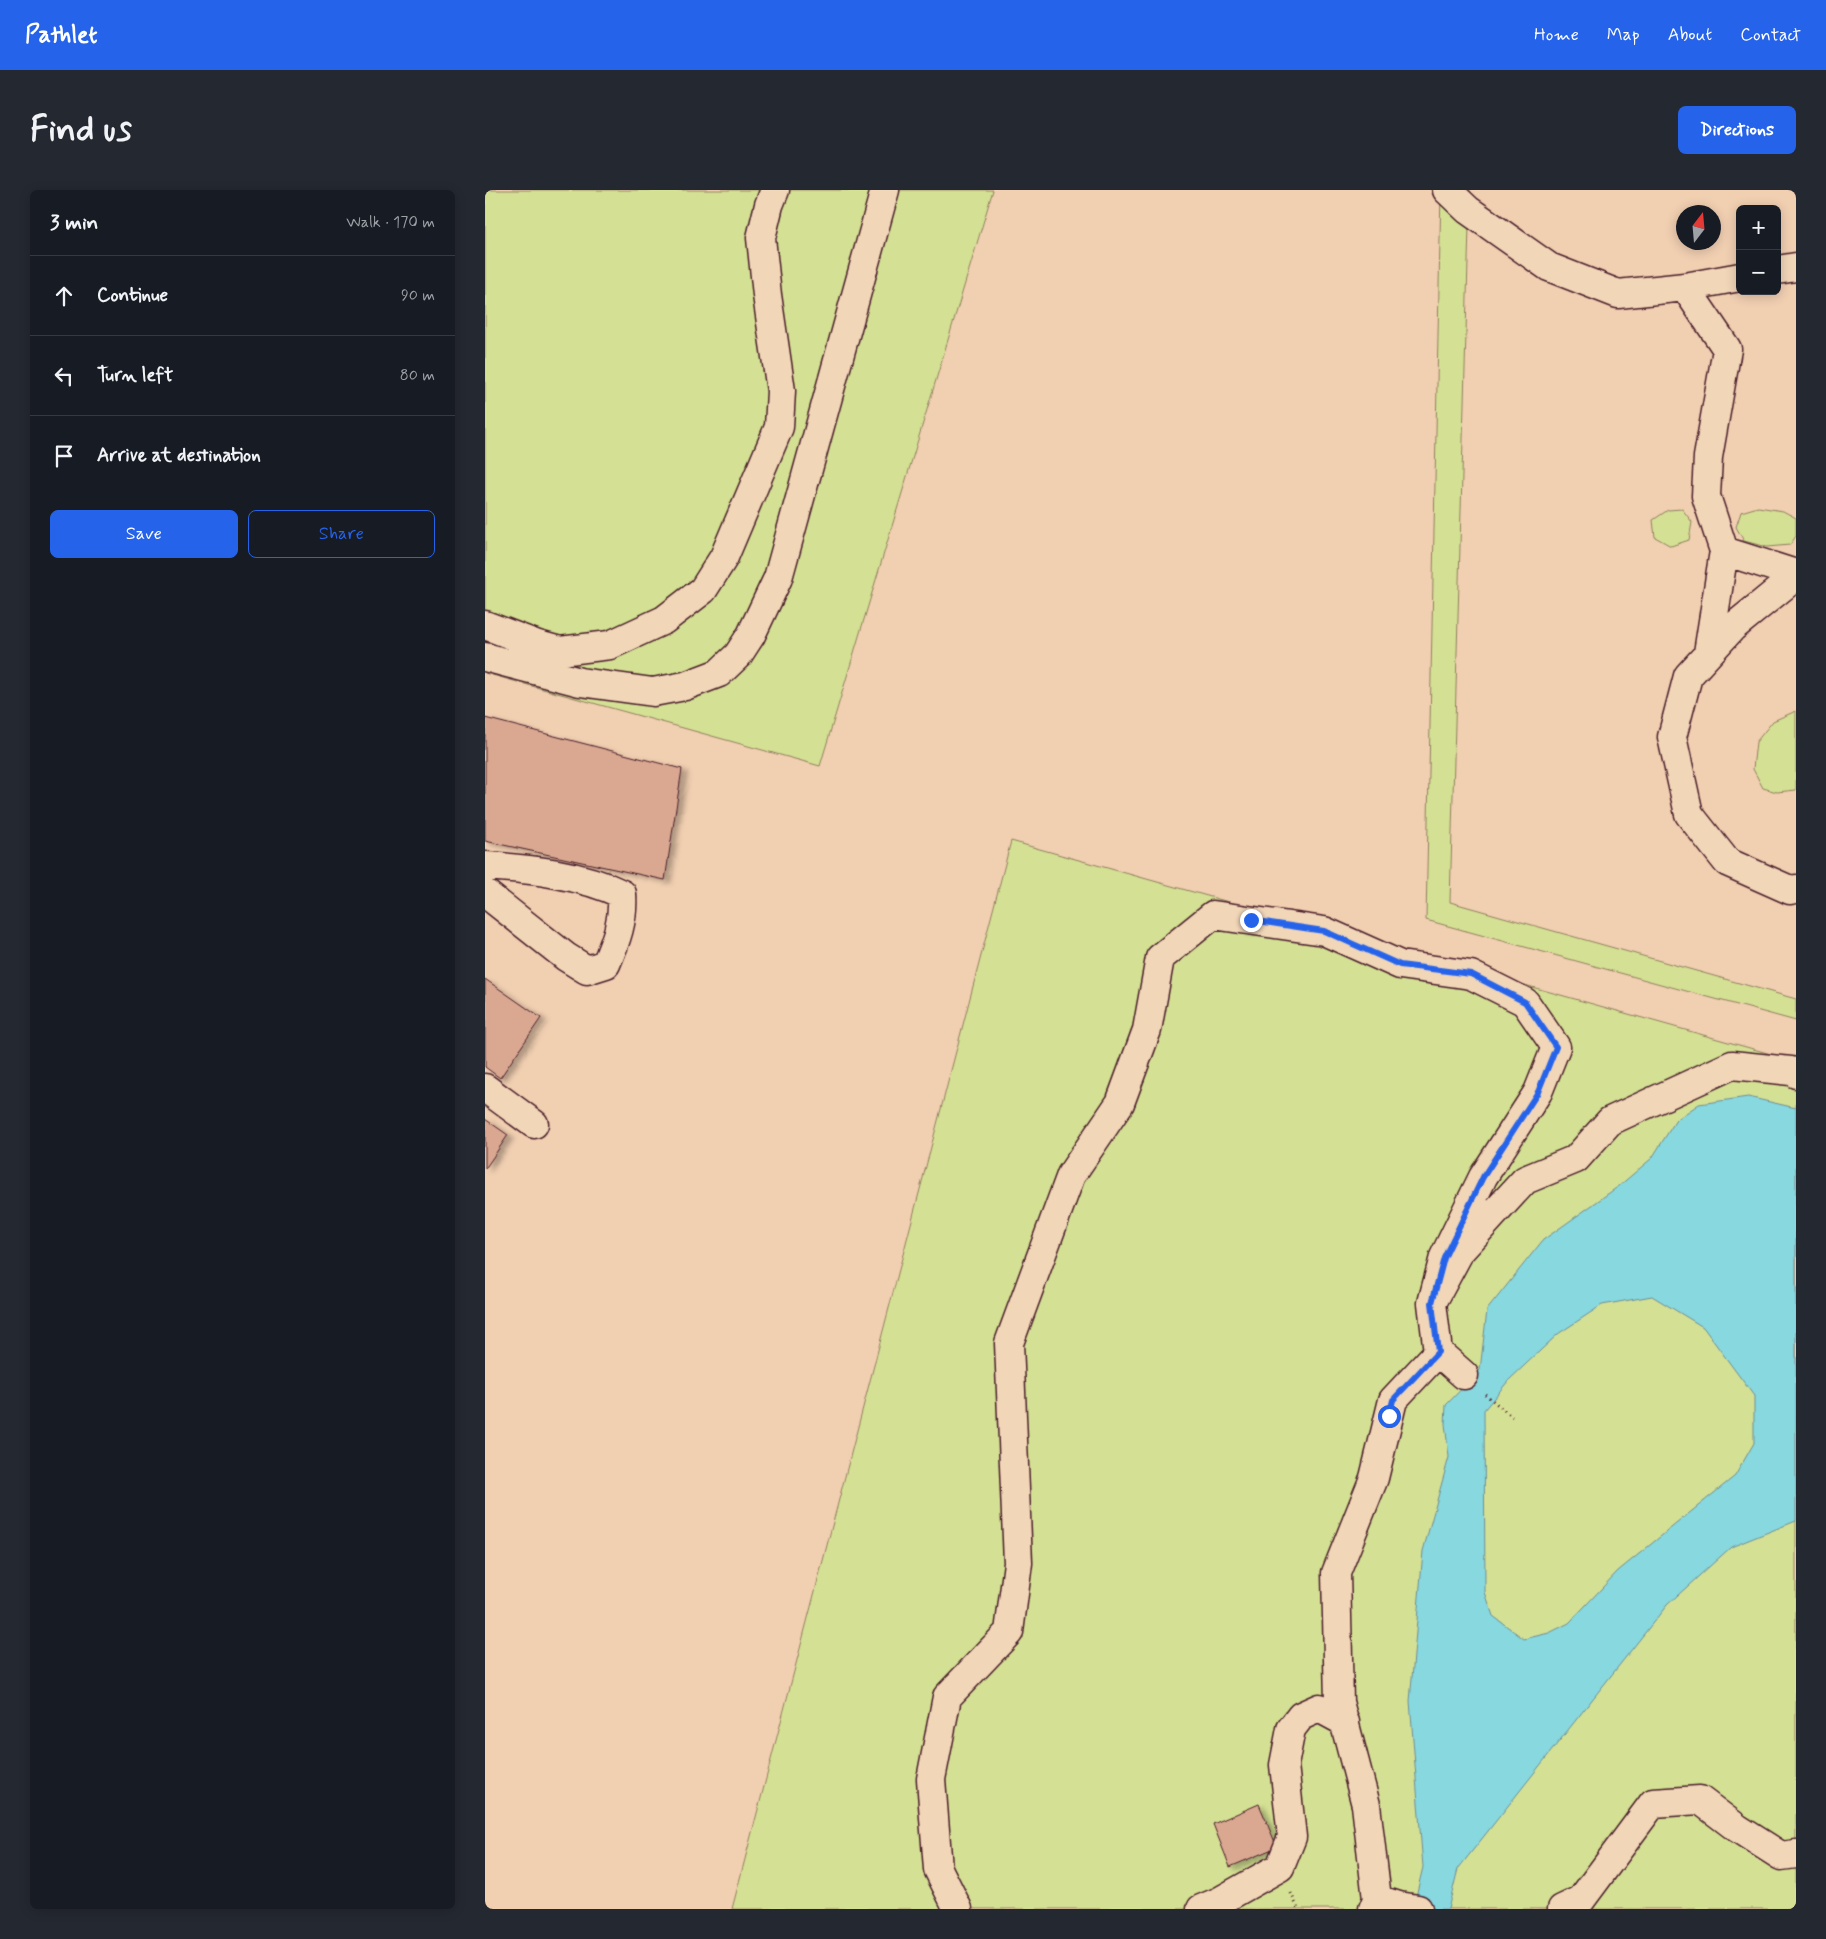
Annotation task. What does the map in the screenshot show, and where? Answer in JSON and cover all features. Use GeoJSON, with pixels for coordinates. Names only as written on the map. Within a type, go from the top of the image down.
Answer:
{"type":"FeatureCollection","features":[{"type":"Feature","properties":{"kind":"street"},"geometry":{"type":"LineString","coordinates":[[485,625],[538,645],[560,651],[610,645],[665,620],[703,590],[724,557],[779,427],[781,391],[761,238],[769,205],[775,190]]}},
{"type":"Feature","properties":{"kind":"street"},"geometry":{"type":"LineString","coordinates":[[485,657],[580,682],[653,692],[685,686],[719,673],[738,655],[751,635],[778,578],[885,190]]}},
{"type":"Feature","properties":{"kind":"street"},"geometry":{"type":"LineString","coordinates":[[1447,190],[1468,210],[1549,267],[1618,294],[1685,287],[1736,278]]}},
{"type":"Feature","properties":{"kind":"street"},"geometry":{"type":"LineString","coordinates":[[1781,269],[1796,267]]}},
{"type":"Feature","properties":{"kind":"street"},"geometry":{"type":"LineString","coordinates":[[1685,287],[1727,349],[1708,457],[1706,496],[1724,551],[1709,653]]}},
{"type":"Feature","properties":{"kind":"street"},"geometry":{"type":"LineString","coordinates":[[1724,551],[1796,575]]}},
{"type":"Feature","properties":{"kind":"street"},"geometry":{"type":"LineString","coordinates":[[1796,575],[1731,628],[1688,676],[1672,737],[1689,814],[1727,862],[1790,890],[1796,889]]}},
{"type":"Feature","properties":{"kind":"street"},"geometry":{"type":"LineString","coordinates":[[485,866],[528,868],[601,884],[622,894],[623,912],[613,948],[605,964],[587,970],[566,957],[485,893]]}},
{"type":"Feature","properties":{"kind":"street"},"geometry":{"type":"LineString","coordinates":[[958,1909],[938,1869],[931,1779],[947,1697],[1009,1632],[1018,1563],[1009,1343],[1071,1175],[1120,1103],[1147,1030],[1160,958],[1213,915],[1324,931],[1400,965],[1471,974],[1525,1002],[1556,1047],[1538,1092],[1483,1177],[1444,1258],[1432,1303],[1438,1352],[1464,1375]]}},
{"type":"Feature","properties":{"kind":"street"},"geometry":{"type":"LineString","coordinates":[[1432,1303],[1461,1251],[1525,1180],[1576,1159],[1610,1121],[1732,1065],[1791,1071],[1796,1074]]}},
{"type":"Feature","properties":{"kind":"street"},"geometry":{"type":"LineString","coordinates":[[485,1088],[534,1124]]}},
{"type":"Feature","properties":{"kind":"street"},"geometry":{"type":"LineString","coordinates":[[1392,1906],[1339,1702],[1337,1573],[1373,1478],[1393,1400],[1438,1352]]}},
{"type":"Feature","properties":{"kind":"street"},"geometry":{"type":"LineString","coordinates":[[1201,1909],[1280,1867],[1292,1837],[1284,1765],[1291,1729],[1301,1716],[1319,1708],[1345,1722]]}},
{"type":"Feature","properties":{"kind":"street"},"geometry":{"type":"LineString","coordinates":[[1562,1909],[1581,1900],[1653,1803],[1700,1800],[1737,1828],[1781,1856],[1796,1854]]}},
{"type":"Feature","properties":{"kind":"path"},"geometry":{"type":"LineString","coordinates":[[1464,1375],[1512,1416]]}},
{"type":"Feature","properties":{"kind":"green space"},"geometry":{"type":"Polygon","coordinates":[[[485,190],[993,190],[820,766],[485,673],[485,190]]]}},
{"type":"Feature","properties":{"kind":"green space"},"geometry":{"type":"Polygon","coordinates":[[[1441,190],[1470,190],[1450,902],[1796,999],[1796,1021],[1426,920],[1441,190]]]}},
{"type":"Feature","properties":{"kind":"green space"},"geometry":{"type":"Polygon","coordinates":[[[1758,507],[1783,511],[1796,518],[1796,536],[1790,545],[1767,547],[1744,541],[1736,527],[1741,512],[1758,507]]]}},
{"type":"Feature","properties":{"kind":"green space"},"geometry":{"type":"Polygon","coordinates":[[[1682,509],[1692,522],[1689,540],[1671,546],[1655,537],[1653,520],[1668,510],[1682,509]]]}},
{"type":"Feature","properties":{"kind":"green space"},"geometry":{"type":"Polygon","coordinates":[[[1796,711],[1796,790],[1777,792],[1763,788],[1753,769],[1756,742],[1773,721],[1796,711]]]}},
{"type":"Feature","properties":{"kind":"green space"},"geometry":{"type":"Polygon","coordinates":[[[1011,841],[1796,1061],[1796,1909],[732,1909],[1011,841]]]}},
{"type":"Feature","properties":{"kind":"water"},"geometry":{"type":"Polygon","coordinates":[[[1748,1097],[1796,1108],[1796,1521],[1731,1547],[1667,1605],[1458,1869],[1448,1909],[1413,1909],[1423,1867],[1410,1701],[1423,1551],[1449,1457],[1445,1424],[1446,1405],[1480,1370],[1487,1310],[1543,1240],[1619,1186],[1652,1158],[1676,1120],[1699,1104],[1748,1097]],[[1652,1296],[1602,1305],[1558,1334],[1509,1380],[1484,1410],[1485,1592],[1493,1616],[1524,1639],[1549,1633],[1569,1623],[1618,1571],[1735,1476],[1754,1443],[1754,1396],[1703,1327],[1652,1296]]]}},
{"type":"Feature","properties":{"kind":"building"},"geometry":{"type":"Polygon","coordinates":[[[485,718],[682,769],[665,880],[485,841],[485,718]]]}},
{"type":"Feature","properties":{"kind":"building"},"geometry":{"type":"Polygon","coordinates":[[[485,979],[541,1018],[500,1078],[485,1067],[485,979]]]}},
{"type":"Feature","properties":{"kind":"building"},"geometry":{"type":"Polygon","coordinates":[[[485,1119],[508,1135],[485,1169],[485,1119]]]}},
{"type":"Feature","properties":{"kind":"building"},"geometry":{"type":"Polygon","coordinates":[[[1259,1804],[1277,1847],[1230,1867],[1213,1824],[1259,1804]]]}},
{"type":"Feature","properties":{"kind":"route"},"geometry":{"type":"LineString","coordinates":[[1251,920],[1324,931],[1400,965],[1471,974],[1525,1002],[1556,1047],[1538,1092],[1483,1177],[1444,1258],[1432,1303],[1438,1352],[1393,1400],[1389,1416]]}}]}
